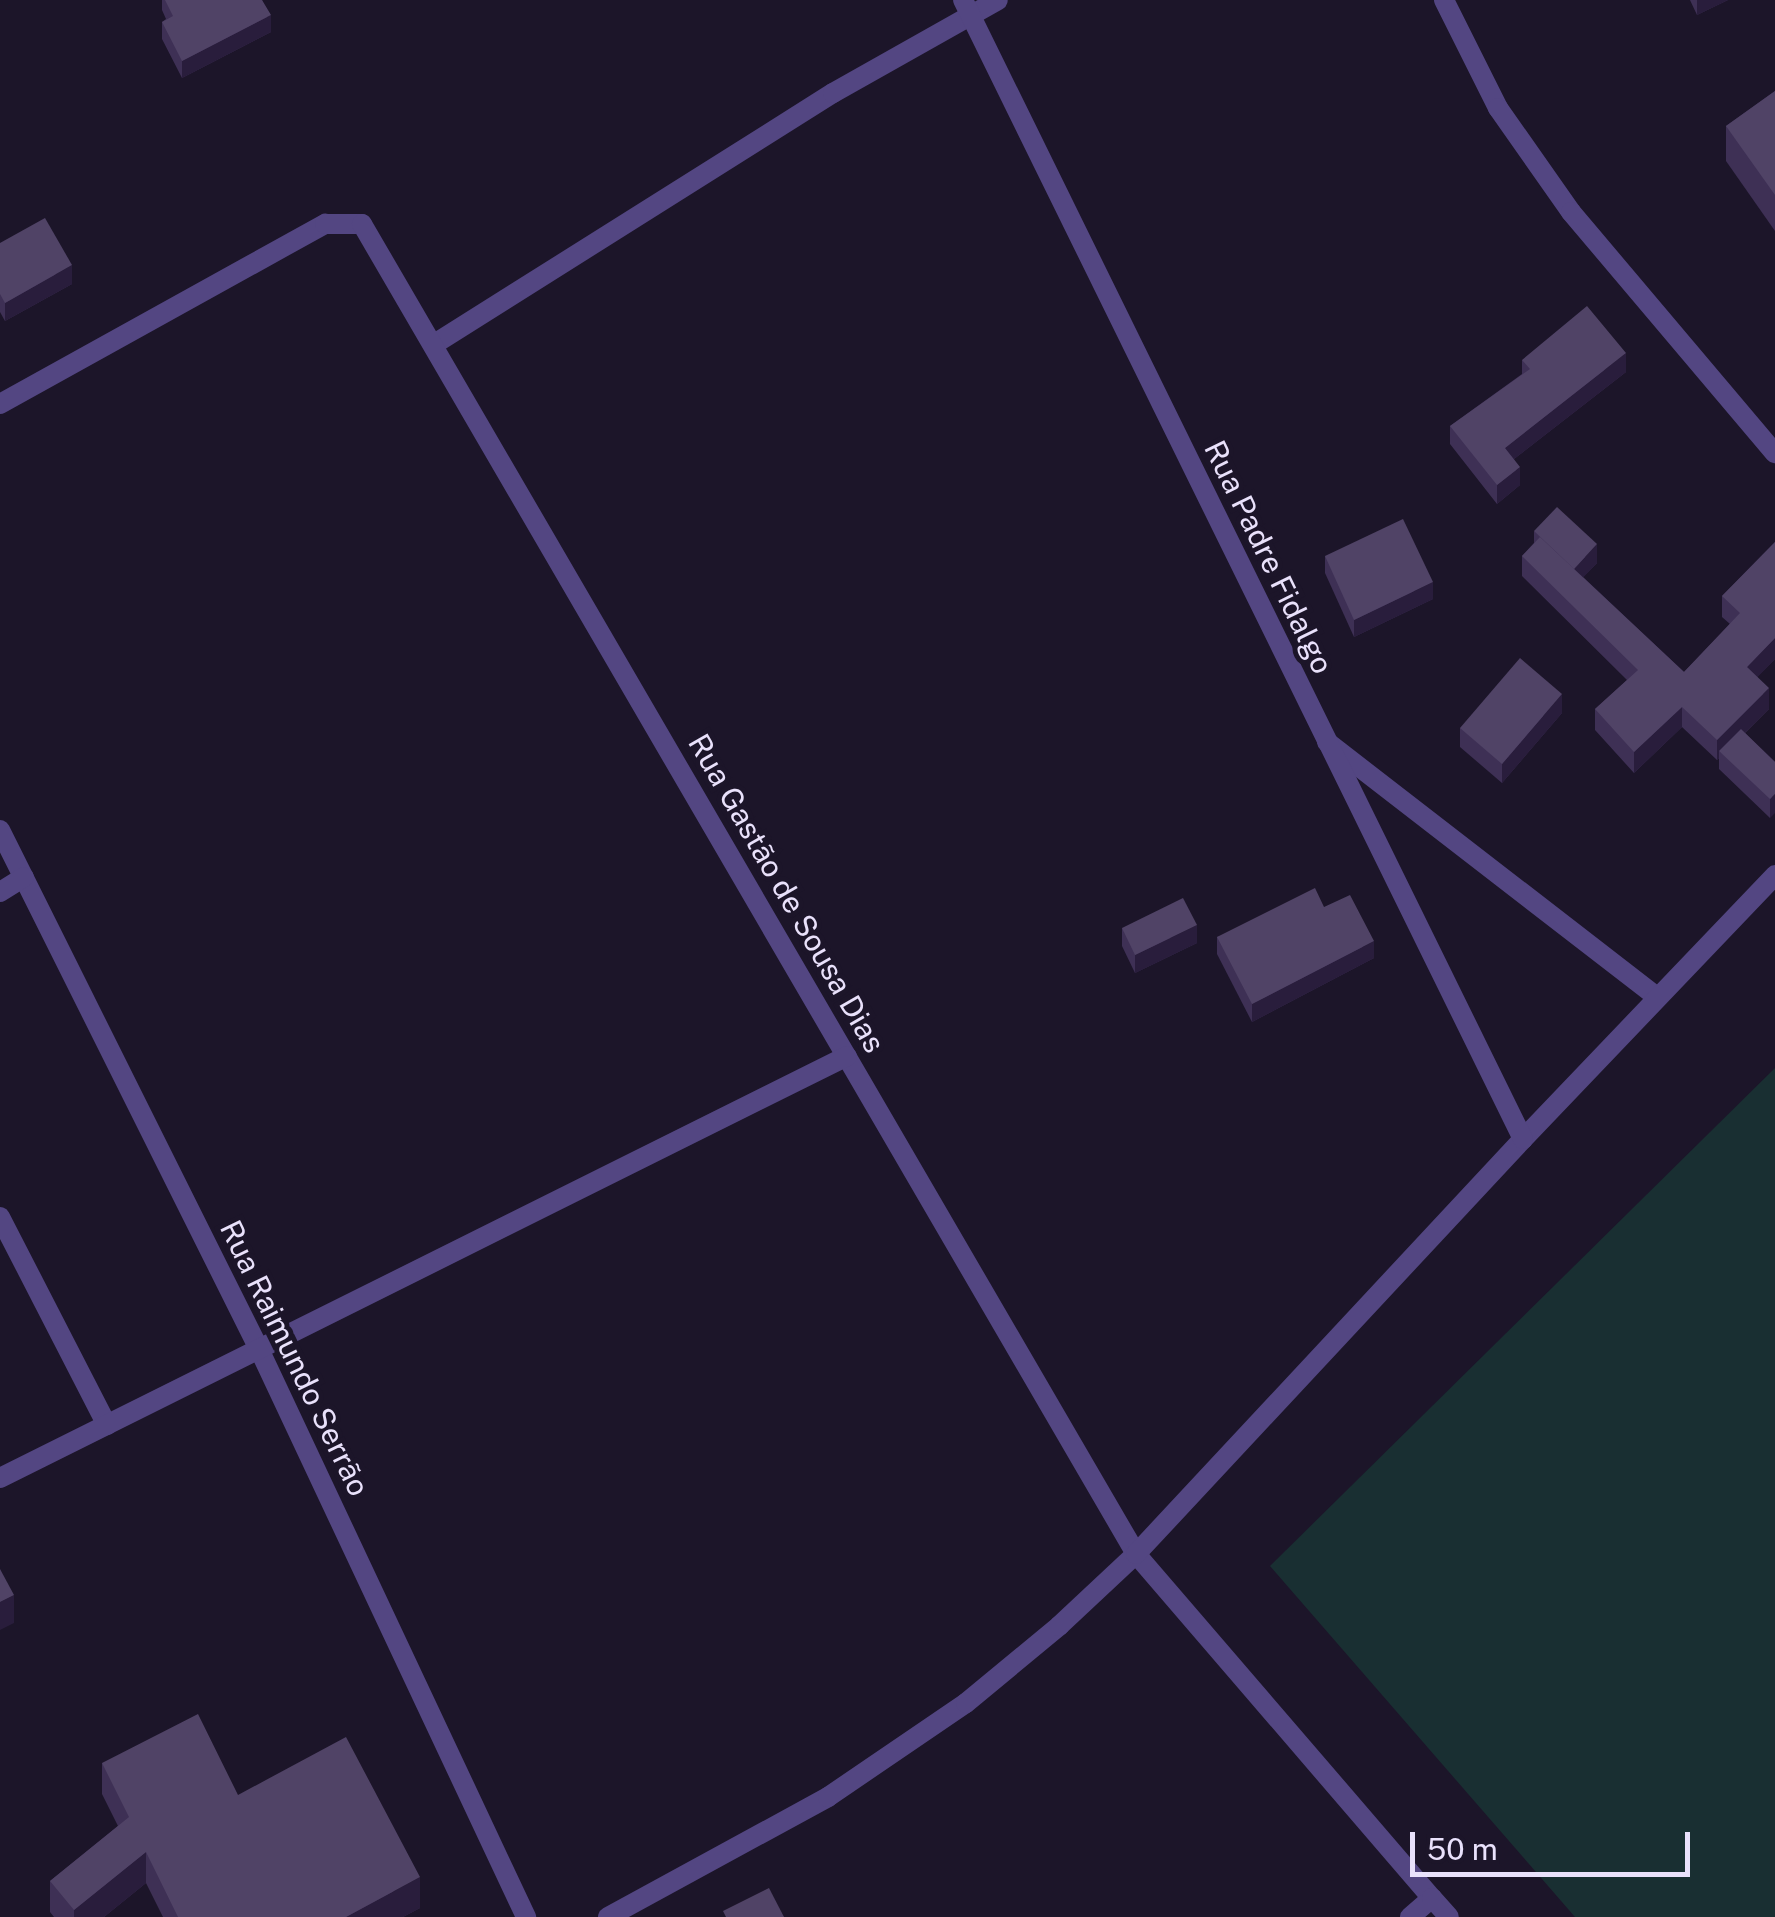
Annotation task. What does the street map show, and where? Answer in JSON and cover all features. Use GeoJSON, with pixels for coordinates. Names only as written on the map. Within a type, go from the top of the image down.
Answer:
{"type":"FeatureCollection","features":[{"type":"Feature","properties":{"kind":"street"},"geometry":{"type":"LineString","coordinates":[[436,343],[966,7],[998,0]]}},
{"type":"Feature","properties":{"kind":"street"},"geometry":{"type":"LineString","coordinates":[[1444,0],[1498,108],[1571,212],[1775,453]]}},
{"type":"Feature","properties":{"kind":"street","name":"Rua Padre Fidalgo"},"geometry":{"type":"LineString","coordinates":[[966,7],[1523,1139]]}},
{"type":"Feature","properties":{"kind":"street","name":"Rua Gastão de Sousa Dias"},"geometry":{"type":"LineString","coordinates":[[0,404],[336,222],[362,224],[436,343],[1136,1554],[1448,1917]]}},
{"type":"Feature","properties":{"kind":"street"},"geometry":{"type":"LineString","coordinates":[[1327,742],[1656,996]]}},
{"type":"Feature","properties":{"kind":"street","name":"Rua Raimundo Serrão"},"geometry":{"type":"LineString","coordinates":[[0,830],[259,1349],[526,1917]]}},
{"type":"Feature","properties":{"kind":"street"},"geometry":{"type":"LineString","coordinates":[[608,1917],[844,1787],[966,1703],[1136,1554],[1656,996],[1775,875]]}},
{"type":"Feature","properties":{"kind":"street"},"geometry":{"type":"LineString","coordinates":[[0,892],[24,878]]}},
{"type":"Feature","properties":{"kind":"street"},"geometry":{"type":"LineString","coordinates":[[0,1478],[847,1056]]}},
{"type":"Feature","properties":{"kind":"street"},"geometry":{"type":"LineString","coordinates":[[0,1217],[106,1425]]}},
{"type":"Feature","properties":{"kind":"street"},"geometry":{"type":"LineString","coordinates":[[1410,1917],[1432,1898]]}},
{"type":"Feature","properties":{"kind":"green space"},"geometry":{"type":"Polygon","coordinates":[[[1775,1068],[1775,1917],[1575,1917],[1270,1566],[1775,1068]]]}},
{"type":"Feature","properties":{"kind":"building"},"geometry":{"type":"Polygon","coordinates":[[[165,0],[262,0],[271,15],[182,61],[162,22],[173,16],[165,0]]]}},
{"type":"Feature","properties":{"kind":"building"},"geometry":{"type":"Polygon","coordinates":[[[1775,91],[1775,195],[1726,126],[1775,91]]]}},
{"type":"Feature","properties":{"kind":"building"},"geometry":{"type":"Polygon","coordinates":[[[45,218],[72,265],[5,303],[0,294],[0,243],[45,218]]]}},
{"type":"Feature","properties":{"kind":"building"},"geometry":{"type":"Polygon","coordinates":[[[1587,306],[1626,353],[1505,448],[1520,467],[1497,485],[1450,426],[1530,369],[1522,360],[1587,306]]]}},
{"type":"Feature","properties":{"kind":"building"},"geometry":{"type":"Polygon","coordinates":[[[1557,507],[1597,544],[1574,569],[1534,531],[1557,507]]]}},
{"type":"Feature","properties":{"kind":"building"},"geometry":{"type":"Polygon","coordinates":[[[1403,519],[1433,582],[1354,620],[1325,556],[1403,519]]]}},
{"type":"Feature","properties":{"kind":"building"},"geometry":{"type":"Polygon","coordinates":[[[1540,537],[1684,672],[1740,613],[1722,596],[1775,542],[1775,638],[1747,667],[1769,688],[1717,740],[1682,707],[1634,752],[1595,709],[1638,670],[1522,556],[1540,537]]]}},
{"type":"Feature","properties":{"kind":"building"},"geometry":{"type":"Polygon","coordinates":[[[1520,658],[1562,694],[1502,764],[1460,728],[1520,658]]]}},
{"type":"Feature","properties":{"kind":"building"},"geometry":{"type":"Polygon","coordinates":[[[1741,729],[1775,762],[1775,794],[1770,799],[1719,751],[1741,729]]]}},
{"type":"Feature","properties":{"kind":"building"},"geometry":{"type":"Polygon","coordinates":[[[1315,888],[1324,907],[1350,895],[1374,941],[1252,1004],[1217,937],[1315,888]]]}},
{"type":"Feature","properties":{"kind":"building"},"geometry":{"type":"Polygon","coordinates":[[[1183,898],[1197,925],[1135,955],[1122,928],[1183,898]]]}},
{"type":"Feature","properties":{"kind":"building"},"geometry":{"type":"Polygon","coordinates":[[[0,1569],[14,1595],[0,1602],[0,1569]]]}},
{"type":"Feature","properties":{"kind":"building"},"geometry":{"type":"Polygon","coordinates":[[[198,1714],[238,1795],[346,1737],[420,1877],[346,1917],[178,1917],[146,1852],[74,1910],[50,1881],[129,1817],[102,1763],[198,1714]]]}},
{"type":"Feature","properties":{"kind":"building"},"geometry":{"type":"Polygon","coordinates":[[[769,1888],[784,1917],[726,1917],[723,1911],[769,1888]]]}}]}
